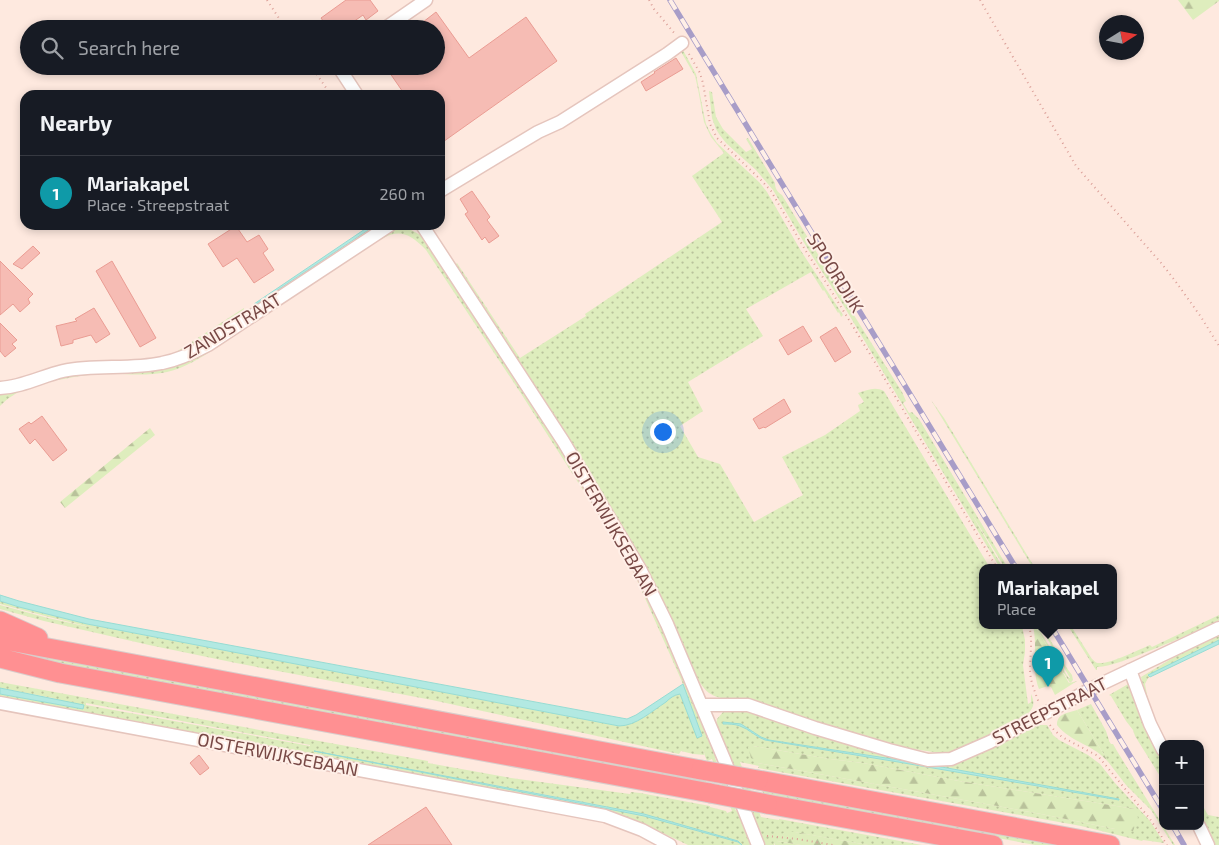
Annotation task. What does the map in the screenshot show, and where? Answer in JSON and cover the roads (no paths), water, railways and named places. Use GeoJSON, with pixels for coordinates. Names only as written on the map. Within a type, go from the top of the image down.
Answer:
{"type":"FeatureCollection","features":[{"type":"Feature","properties":{"kind":"highway"},"geometry":{"type":"LineString","coordinates":[[0,621],[66,651]]}},
{"type":"Feature","properties":{"kind":"highway"},"geometry":{"type":"LineString","coordinates":[[0,639],[1110,845]]}},
{"type":"Feature","properties":{"kind":"highway"},"geometry":{"type":"LineString","coordinates":[[0,658],[60,673],[993,845]]}},
{"type":"Feature","properties":{"kind":"highway"},"geometry":{"type":"LineString","coordinates":[[0,666],[60,673]]}},
{"type":"Feature","properties":{"kind":"street"},"geometry":{"type":"LineString","coordinates":[[397,20],[426,0]]}},
{"type":"Feature","properties":{"kind":"street"},"geometry":{"type":"LineString","coordinates":[[445,188],[538,132],[560,122],[682,43]]}},
{"type":"Feature","properties":{"kind":"street"},"geometry":{"type":"LineString","coordinates":[[344,75],[354,90]]}},
{"type":"Feature","properties":{"kind":"street","name":"ZANDSTRAAT"},"geometry":{"type":"LineString","coordinates":[[0,388],[14,386],[70,370],[97,367],[145,366],[185,356],[208,345],[382,230]]}},
{"type":"Feature","properties":{"kind":"street","name":"OISTERWIJKSEBAAN"},"geometry":{"type":"LineString","coordinates":[[425,230],[563,441],[640,569],[667,624],[756,840]]}},
{"type":"Feature","properties":{"kind":"street","name":"STREEPSTRAAT"},"geometry":{"type":"LineString","coordinates":[[701,705],[748,705],[815,728],[928,760],[951,759],[990,742],[1099,685],[1219,628]]}},
{"type":"Feature","properties":{"kind":"street"},"geometry":{"type":"LineString","coordinates":[[1130,670],[1150,724],[1159,742]]}},
{"type":"Feature","properties":{"kind":"street","name":"OISTERWIJKSEBAAN"},"geometry":{"type":"LineString","coordinates":[[0,703],[605,816],[642,830],[670,845]]}},
{"type":"Feature","properties":{"kind":"street"},"geometry":{"type":"LineString","coordinates":[[1202,830],[1208,845]]}},
{"type":"Feature","properties":{"kind":"water"},"geometry":{"type":"Polygon","coordinates":[[[364,230],[368,230],[255,305],[364,230]]]}},
{"type":"Feature","properties":{"kind":"water"},"geometry":{"type":"Polygon","coordinates":[[[0,595],[89,619],[627,719],[683,684],[702,736],[697,738],[680,694],[672,697],[638,721],[619,726],[87,624],[0,601],[0,595]]]}},
{"type":"Feature","properties":{"kind":"water"},"geometry":{"type":"Polygon","coordinates":[[[1219,640],[1219,644],[1150,677],[1148,675],[1219,640]]]}},
{"type":"Feature","properties":{"kind":"water"},"geometry":{"type":"Polygon","coordinates":[[[0,688],[84,705],[83,709],[0,694],[0,688]]]}},
{"type":"Feature","properties":{"kind":"water"},"geometry":{"type":"Polygon","coordinates":[[[723,722],[741,724],[769,740],[925,764],[1119,800],[765,740],[743,727],[734,724],[723,724],[723,722]]]}},
{"type":"Feature","properties":{"kind":"water"},"geometry":{"type":"Polygon","coordinates":[[[314,751],[644,814],[738,841],[742,845],[738,842],[644,816],[314,751]]]}},
{"type":"Feature","properties":{"kind":"railway"},"geometry":{"type":"LineString","coordinates":[[670,0],[1014,564]]}},
{"type":"Feature","properties":{"kind":"railway"},"geometry":{"type":"LineString","coordinates":[[1053,629],[1159,803]]}},
{"type":"Feature","properties":{"kind":"railway"},"geometry":{"type":"LineString","coordinates":[[1175,830],[1184,845]]}},
{"type":"Feature","properties":{"kind":"place","name":"Mariakapel"},"geometry":{"type":"Point","coordinates":[1048,687]}}]}
